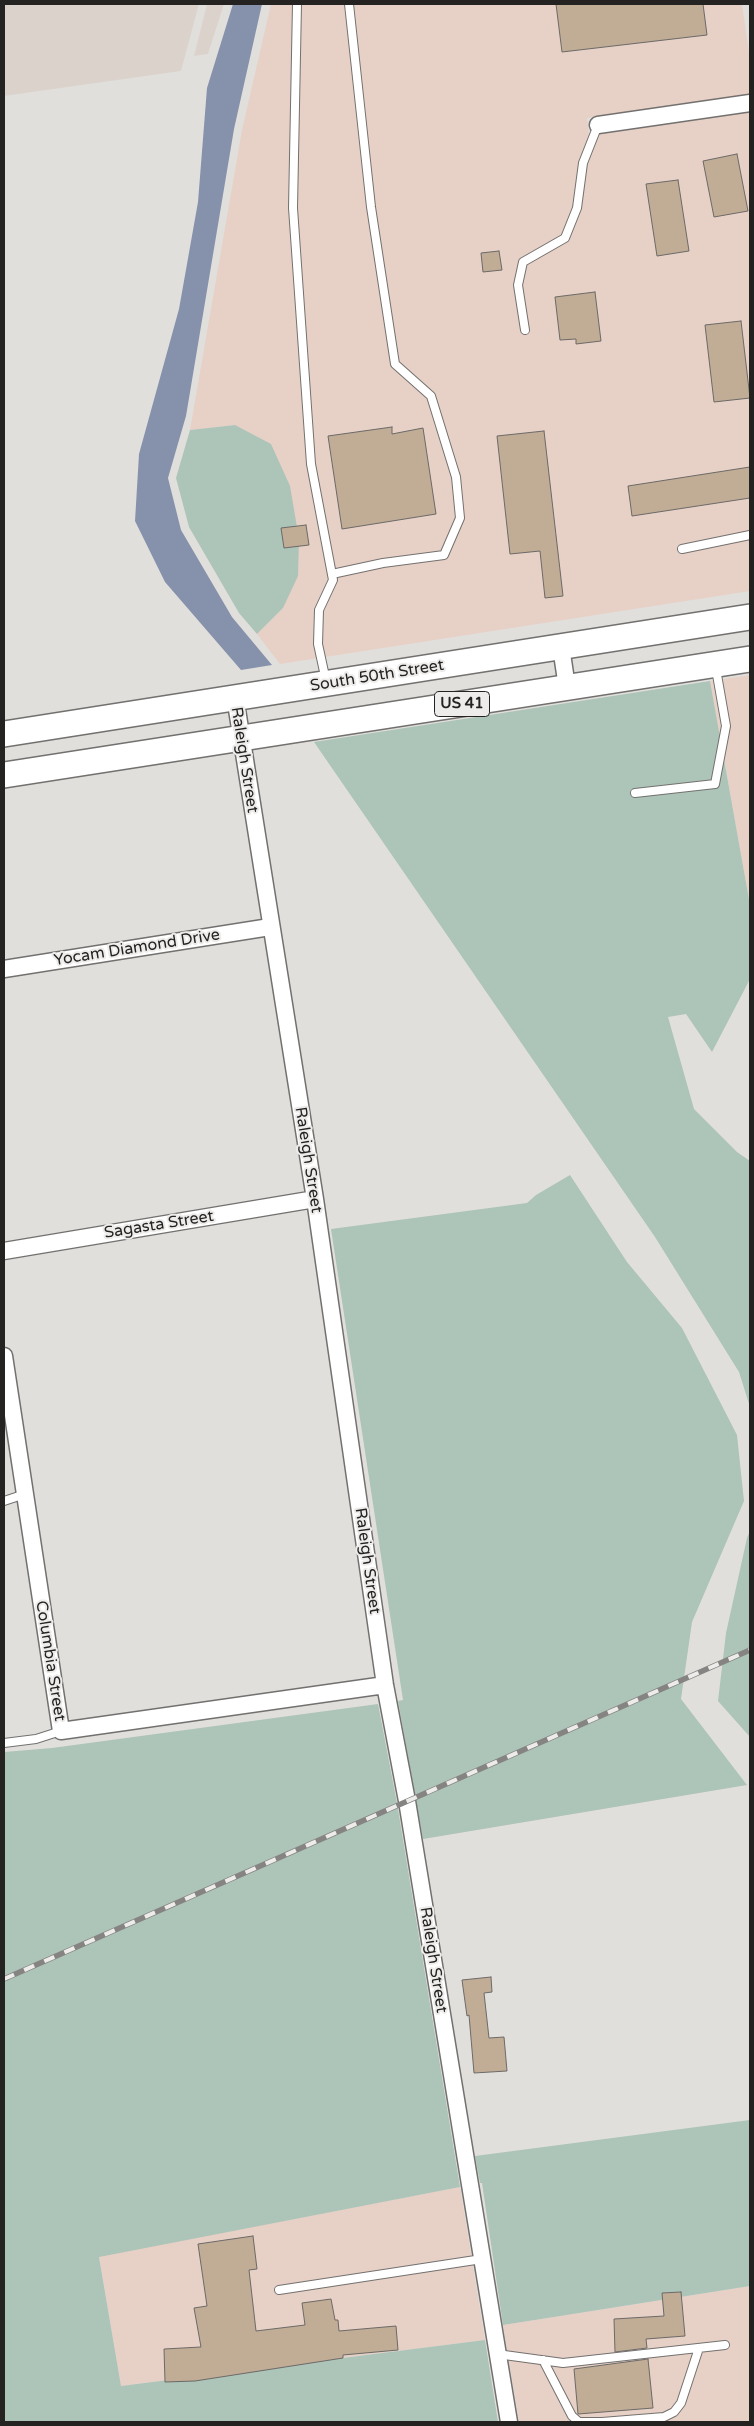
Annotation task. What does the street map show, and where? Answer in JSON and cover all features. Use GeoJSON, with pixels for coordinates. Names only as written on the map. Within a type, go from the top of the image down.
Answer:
{"type":"FeatureCollection","features":[{"type":"Feature","properties":{"kind":"main road","name":"South 50th Street"},"geometry":{"type":"LineString","coordinates":[[4,734],[750,617]]}},
{"type":"Feature","properties":{"kind":"main road","name":"US 41"},"geometry":{"type":"LineString","coordinates":[[4,775],[750,659]]}},
{"type":"Feature","properties":{"kind":"street"},"geometry":{"type":"LineString","coordinates":[[598,125],[750,103]]}},
{"type":"Feature","properties":{"kind":"street"},"geometry":{"type":"LineString","coordinates":[[561,647],[567,687]]}},
{"type":"Feature","properties":{"kind":"street","name":"Raleigh Street"},"geometry":{"type":"LineString","coordinates":[[235,698],[270,927],[315,1199],[385,1685],[407,1801],[509,2422]]}},
{"type":"Feature","properties":{"kind":"street","name":"Yocam Diamond Drive"},"geometry":{"type":"LineString","coordinates":[[4,969],[270,927]]}},
{"type":"Feature","properties":{"kind":"street","name":"Sagasta Street"},"geometry":{"type":"LineString","coordinates":[[4,1251],[315,1199]]}},
{"type":"Feature","properties":{"kind":"street","name":"Columbia Street"},"geometry":{"type":"LineString","coordinates":[[4,1356],[61,1731],[385,1685]]}},
{"type":"Feature","properties":{"kind":"lane"},"geometry":{"type":"LineString","coordinates":[[297,4],[293,208],[312,464],[333,580],[319,610],[318,644],[326,683]]}},
{"type":"Feature","properties":{"kind":"lane"},"geometry":{"type":"LineString","coordinates":[[332,574],[444,555],[460,518],[456,477],[430,396],[395,364],[371,208],[349,4]]}},
{"type":"Feature","properties":{"kind":"lane"},"geometry":{"type":"LineString","coordinates":[[525,330],[518,286],[523,262],[565,238],[577,208],[583,163],[598,125]]}},
{"type":"Feature","properties":{"kind":"lane"},"geometry":{"type":"LineString","coordinates":[[682,550],[750,535]]}},
{"type":"Feature","properties":{"kind":"lane"},"geometry":{"type":"LineString","coordinates":[[635,793],[715,784],[726,726],[716,664]]}},
{"type":"Feature","properties":{"kind":"lane"},"geometry":{"type":"LineString","coordinates":[[4,1501],[25,1494]]}},
{"type":"Feature","properties":{"kind":"lane"},"geometry":{"type":"LineString","coordinates":[[4,1743],[36,1739],[61,1731]]}},
{"type":"Feature","properties":{"kind":"lane"},"geometry":{"type":"LineString","coordinates":[[279,2290],[482,2260]]}},
{"type":"Feature","properties":{"kind":"lane"},"geometry":{"type":"LineString","coordinates":[[497,2354],[563,2363],[725,2345]]}},
{"type":"Feature","properties":{"kind":"lane"},"geometry":{"type":"LineString","coordinates":[[544,2360],[572,2416],[579,2422],[664,2417],[674,2412],[681,2403],[699,2348]]}},
{"type":"Feature","properties":{"kind":"shaded area"},"geometry":{"type":"Polygon","coordinates":[[[4,4],[199,4],[181,71],[4,96],[4,4]]]}},
{"type":"Feature","properties":{"kind":"shaded area"},"geometry":{"type":"Polygon","coordinates":[[[207,4],[224,4],[208,54],[194,56],[207,4]]]}},
{"type":"Feature","properties":{"kind":"shaded area"},"geometry":{"type":"Polygon","coordinates":[[[271,4],[742,4],[750,60],[750,94],[587,118],[589,135],[750,112],[750,591],[280,664],[257,634],[283,608],[235,425],[190,430],[242,130],[271,4]]]}},
{"type":"Feature","properties":{"kind":"shaded area"},"geometry":{"type":"Polygon","coordinates":[[[750,675],[750,905],[710,681],[750,675]]]}},
{"type":"Feature","properties":{"kind":"shaded area"},"geometry":{"type":"Polygon","coordinates":[[[460,2187],[485,2340],[121,2386],[99,2256],[460,2187]]]}},
{"type":"Feature","properties":{"kind":"shaded area"},"geometry":{"type":"Polygon","coordinates":[[[750,2286],[750,2422],[519,2422],[503,2325],[750,2286]]]}},
{"type":"Feature","properties":{"kind":"green space"},"geometry":{"type":"Polygon","coordinates":[[[235,425],[271,444],[290,486],[299,539],[298,576],[283,608],[257,634],[239,613],[189,527],[176,478],[190,430],[235,425]]]}},
{"type":"Feature","properties":{"kind":"green space"},"geometry":{"type":"Polygon","coordinates":[[[710,681],[750,905],[750,979],[712,1052],[686,1014],[668,1017],[694,1109],[737,1152],[750,1161],[750,1407],[739,1372],[655,1237],[314,742],[710,681]]]}},
{"type":"Feature","properties":{"kind":"green space"},"geometry":{"type":"Polygon","coordinates":[[[570,1175],[627,1262],[682,1328],[737,1435],[744,1501],[692,1622],[681,1699],[747,1785],[423,1839],[398,1701],[403,1700],[331,1229],[527,1203],[536,1195],[570,1175]]]}},
{"type":"Feature","properties":{"kind":"green space"},"geometry":{"type":"Polygon","coordinates":[[[750,1531],[750,1737],[718,1701],[726,1633],[750,1531]]]}},
{"type":"Feature","properties":{"kind":"green space"},"geometry":{"type":"Polygon","coordinates":[[[378,1704],[397,1803],[460,2187],[99,2257],[121,2386],[485,2340],[498,2422],[4,2422],[4,1752],[52,1748],[378,1704]]]}},
{"type":"Feature","properties":{"kind":"green space"},"geometry":{"type":"Polygon","coordinates":[[[750,2120],[750,2286],[503,2325],[482,2183],[480,2183],[475,2156],[750,2120]]]}},
{"type":"Feature","properties":{"kind":"water"},"geometry":{"type":"Polygon","coordinates":[[[233,4],[262,4],[234,129],[186,416],[168,478],[181,530],[232,617],[272,665],[241,670],[165,582],[135,521],[139,454],[179,309],[198,202],[207,88],[233,4]]]}},
{"type":"Feature","properties":{"kind":"building"},"geometry":{"type":"Polygon","coordinates":[[[556,4],[703,4],[707,35],[562,52],[556,4]]]}},
{"type":"Feature","properties":{"kind":"building"},"geometry":{"type":"Polygon","coordinates":[[[737,154],[748,211],[714,217],[703,161],[737,154]]]}},
{"type":"Feature","properties":{"kind":"building"},"geometry":{"type":"Polygon","coordinates":[[[678,180],[689,251],[657,256],[646,184],[678,180]]]}},
{"type":"Feature","properties":{"kind":"building"},"geometry":{"type":"Polygon","coordinates":[[[499,251],[502,270],[483,272],[481,253],[499,251]]]}},
{"type":"Feature","properties":{"kind":"building"},"geometry":{"type":"Polygon","coordinates":[[[595,292],[601,341],[576,344],[576,339],[560,340],[555,297],[595,292]]]}},
{"type":"Feature","properties":{"kind":"building"},"geometry":{"type":"Polygon","coordinates":[[[741,321],[750,398],[714,402],[705,325],[741,321]]]}},
{"type":"Feature","properties":{"kind":"building"},"geometry":{"type":"Polygon","coordinates":[[[392,427],[392,434],[423,428],[436,514],[342,529],[328,436],[392,427]]]}},
{"type":"Feature","properties":{"kind":"building"},"geometry":{"type":"Polygon","coordinates":[[[544,431],[563,596],[545,598],[540,551],[510,554],[497,436],[544,431]]]}},
{"type":"Feature","properties":{"kind":"building"},"geometry":{"type":"Polygon","coordinates":[[[750,467],[750,498],[632,516],[628,486],[750,467]]]}},
{"type":"Feature","properties":{"kind":"building"},"geometry":{"type":"Polygon","coordinates":[[[306,525],[309,545],[284,548],[281,528],[306,525]]]}},
{"type":"Feature","properties":{"kind":"building"},"geometry":{"type":"Polygon","coordinates":[[[491,1977],[492,1992],[484,1993],[489,2038],[504,2037],[507,2071],[474,2073],[469,2015],[467,2016],[462,1980],[491,1977]]]}},
{"type":"Feature","properties":{"kind":"building"},"geometry":{"type":"Polygon","coordinates":[[[253,2236],[257,2269],[249,2270],[256,2331],[305,2325],[302,2303],[331,2299],[335,2320],[338,2320],[339,2331],[396,2326],[398,2350],[343,2355],[343,2358],[195,2381],[165,2382],[164,2349],[201,2347],[194,2308],[207,2306],[198,2244],[253,2236]]]}},
{"type":"Feature","properties":{"kind":"building"},"geometry":{"type":"Polygon","coordinates":[[[681,2292],[685,2336],[646,2339],[647,2348],[615,2352],[614,2319],[664,2316],[662,2293],[681,2292]]]}},
{"type":"Feature","properties":{"kind":"building"},"geometry":{"type":"Polygon","coordinates":[[[648,2359],[653,2408],[578,2414],[574,2369],[648,2359]]]}},
{"type":"Feature","properties":{"kind":"railway"},"geometry":{"type":"LineString","coordinates":[[4,1979],[750,1650]]}}]}
